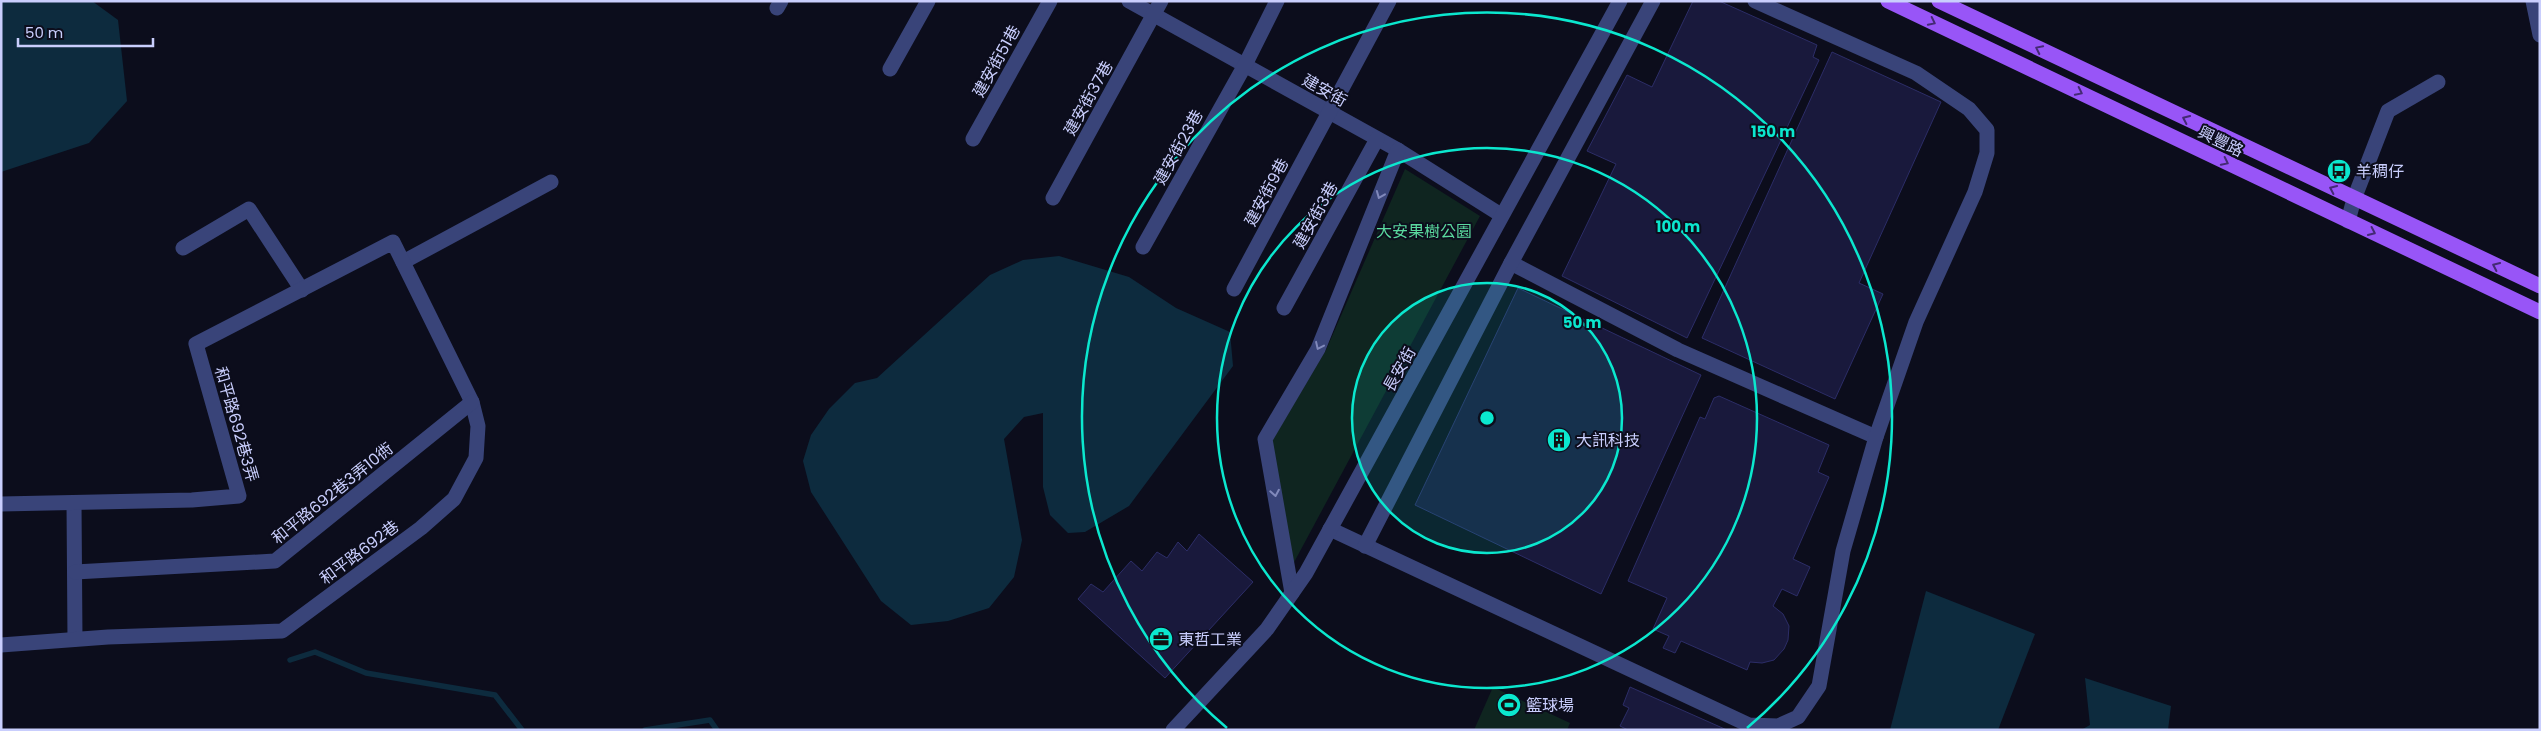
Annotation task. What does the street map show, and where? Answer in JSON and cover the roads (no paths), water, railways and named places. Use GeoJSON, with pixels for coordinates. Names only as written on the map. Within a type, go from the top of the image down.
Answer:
{"type":"FeatureCollection","features":[{"type":"Feature","properties":{"kind":"main road","name":"興豐路"},"geometry":{"type":"LineString","coordinates":[[1888,1],[2540,312]]}},
{"type":"Feature","properties":{"kind":"main road","name":"興豐路"},"geometry":{"type":"LineString","coordinates":[[1945,2],[2354,199],[2540,286]]}},
{"type":"Feature","properties":{"kind":"street"},"geometry":{"type":"LineString","coordinates":[[890,70],[928,1]]}},
{"type":"Feature","properties":{"kind":"street","name":"建安街51巷"},"geometry":{"type":"LineString","coordinates":[[973,139],[1050,1]]}},
{"type":"Feature","properties":{"kind":"street","name":"建安街"},"geometry":{"type":"LineString","coordinates":[[1129,1],[1398,150],[1501,215]]}},
{"type":"Feature","properties":{"kind":"street","name":"建安街37巷"},"geometry":{"type":"LineString","coordinates":[[1053,198],[1161,1]]}},
{"type":"Feature","properties":{"kind":"street","name":"建安街23巷"},"geometry":{"type":"LineString","coordinates":[[1143,247],[1244,65],[1277,1]]}},
{"type":"Feature","properties":{"kind":"street","name":"建安街9巷"},"geometry":{"type":"LineString","coordinates":[[1234,289],[1389,1]]}},
{"type":"Feature","properties":{"kind":"street","name":"長安街"},"geometry":{"type":"LineString","coordinates":[[1173,730],[1267,629],[1292,592],[1330,529],[1432,346],[1501,215],[1620,1]]}},
{"type":"Feature","properties":{"kind":"street"},"geometry":{"type":"LineString","coordinates":[[1365,546],[1511,263],[1653,1]]}},
{"type":"Feature","properties":{"kind":"street"},"geometry":{"type":"LineString","coordinates":[[1330,529],[1749,725],[1778,726],[1798,717],[1819,686],[1843,550],[1876,437],[1916,322],[1975,192],[1987,153],[1987,130],[1969,110],[1916,73],[1755,1]]}},
{"type":"Feature","properties":{"kind":"street"},"geometry":{"type":"LineString","coordinates":[[2533,1],[2540,35]]}},
{"type":"Feature","properties":{"kind":"street"},"geometry":{"type":"LineString","coordinates":[[2348,221],[2354,199],[2388,110],[2438,82]]}},
{"type":"Feature","properties":{"kind":"street","name":"建安街3巷"},"geometry":{"type":"LineString","coordinates":[[1284,308],[1377,139]]}},
{"type":"Feature","properties":{"kind":"street"},"geometry":{"type":"LineString","coordinates":[[1292,592],[1265,439],[1318,349],[1398,150]]}},
{"type":"Feature","properties":{"kind":"street"},"geometry":{"type":"LineString","coordinates":[[403,262],[551,182]]}},
{"type":"Feature","properties":{"kind":"street"},"geometry":{"type":"LineString","coordinates":[[183,248],[249,208],[302,290]]}},
{"type":"Feature","properties":{"kind":"street","name":"和平路692巷"},"geometry":{"type":"LineString","coordinates":[[1,644],[75,639],[282,631],[420,528],[454,499],[476,458],[478,426],[472,402],[392,242]]}},
{"type":"Feature","properties":{"kind":"street","name":"和平路692巷3弄"},"geometry":{"type":"LineString","coordinates":[[74,504],[192,500],[239,496],[196,344],[392,242]]}},
{"type":"Feature","properties":{"kind":"street"},"geometry":{"type":"LineString","coordinates":[[1511,263],[1678,350],[1876,437]]}},
{"type":"Feature","properties":{"kind":"street","name":"和平路692巷3弄10衖"},"geometry":{"type":"LineString","coordinates":[[75,572],[275,561],[472,402]]}},
{"type":"Feature","properties":{"kind":"street"},"geometry":{"type":"LineString","coordinates":[[1,504],[74,504],[75,639]]}},
{"type":"Feature","properties":{"kind":"water"},"geometry":{"type":"Polygon","coordinates":[[[1,1],[92,1],[118,20],[127,101],[89,143],[1,172],[1,1]]]}},
{"type":"Feature","properties":{"kind":"water"},"geometry":{"type":"Polygon","coordinates":[[[1059,256],[1129,277],[1176,308],[1230,332],[1233,366],[1129,506],[1085,532],[1068,533],[1050,515],[1043,487],[1043,413],[1024,417],[1004,439],[1022,540],[1014,577],[989,608],[948,621],[911,625],[881,601],[811,492],[803,461],[811,435],[829,409],[855,383],[877,378],[990,275],[1023,260],[1059,256]]]}},
{"type":"Feature","properties":{"kind":"water"},"geometry":{"type":"Polygon","coordinates":[[[1926,591],[2035,634],[1998,730],[1890,730],[1926,591]]]}},
{"type":"Feature","properties":{"kind":"water"},"geometry":{"type":"Polygon","coordinates":[[[2085,678],[2171,706],[2168,730],[2081,730],[2090,725],[2085,678]]]}},
{"type":"Feature","properties":{"kind":"waterway"},"geometry":{"type":"LineString","coordinates":[[290,660],[315,652],[366,673],[495,695],[522,730]]}},
{"type":"Feature","properties":{"kind":"waterway"},"geometry":{"type":"LineString","coordinates":[[645,730],[710,720],[717,730]]}},
{"type":"Feature","properties":{"kind":"place","name":"羊稠仔"},"geometry":{"type":"Point","coordinates":[2339,171]}},
{"type":"Feature","properties":{"kind":"place","name":"大訊科技"},"geometry":{"type":"Point","coordinates":[1559,440]}},
{"type":"Feature","properties":{"kind":"place","name":"東哲工業"},"geometry":{"type":"Point","coordinates":[1161,639]}},
{"type":"Feature","properties":{"kind":"place","name":"籃球場"},"geometry":{"type":"Point","coordinates":[1509,705]}},
{"type":"Feature","properties":{"kind":"park label","name":"大安果樹公園"},"geometry":{"type":"Point","coordinates":[1424,231]}}]}
